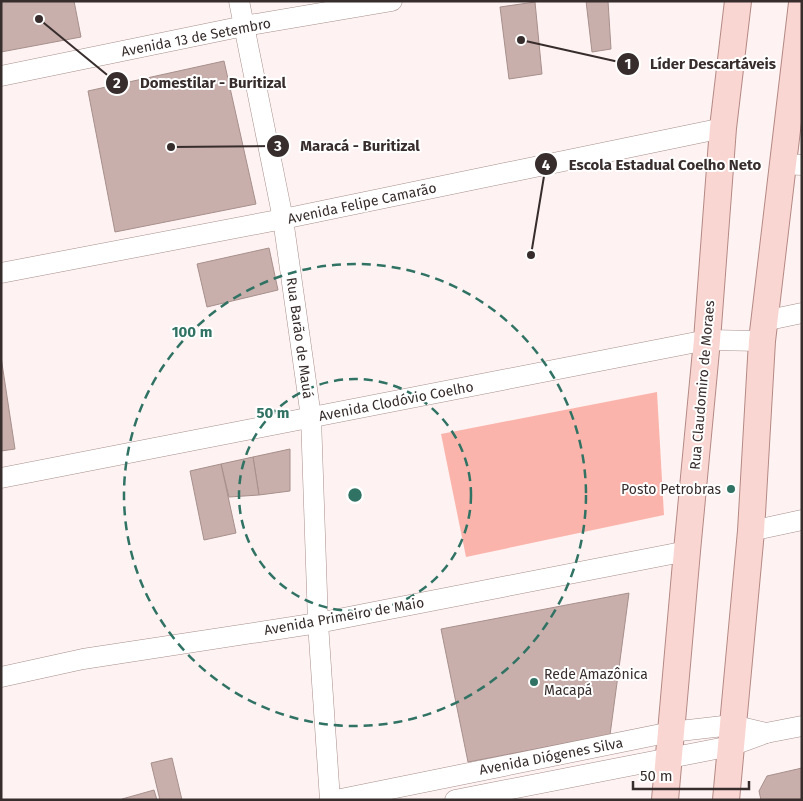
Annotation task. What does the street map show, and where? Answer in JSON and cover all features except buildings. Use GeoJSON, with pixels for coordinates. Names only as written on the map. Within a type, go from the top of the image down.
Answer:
{"type":"FeatureCollection","features":[{"type":"Feature","properties":{"kind":"main road","name":"Rua Claudomiro de Moraes"},"geometry":{"type":"LineString","coordinates":[[666,800],[668,758],[708,340],[723,128],[738,1]]}},
{"type":"Feature","properties":{"kind":"main road"},"geometry":{"type":"LineString","coordinates":[[726,800],[750,531],[763,331],[792,165],[802,3]]}},
{"type":"Feature","properties":{"kind":"street","name":"Rua Barão de Mauá"},"geometry":{"type":"LineString","coordinates":[[239,1],[284,220],[311,417],[318,623],[330,800]]}},
{"type":"Feature","properties":{"kind":"street","name":"Avenida 13 de Setembro"},"geometry":{"type":"LineString","coordinates":[[1,76],[244,26],[392,1]]}},
{"type":"Feature","properties":{"kind":"street","name":"Avenida Felipe Camarão"},"geometry":{"type":"LineString","coordinates":[[1,273],[284,220],[723,128]]}},
{"type":"Feature","properties":{"kind":"street","name":"Avenida Clodóvio Coelho"},"geometry":{"type":"LineString","coordinates":[[1,478],[708,340],[763,331],[802,314]]}},
{"type":"Feature","properties":{"kind":"street"},"geometry":{"type":"LineString","coordinates":[[750,531],[802,520]]}},
{"type":"Feature","properties":{"kind":"street","name":"Avenida Primeiro de Maio"},"geometry":{"type":"LineString","coordinates":[[1,677],[83,659],[318,623],[687,551]]}},
{"type":"Feature","properties":{"kind":"street","name":"Avenida Diógenes Silva"},"geometry":{"type":"LineString","coordinates":[[336,800],[671,732],[731,736],[766,733],[802,726]]}},
{"type":"Feature","properties":{"kind":"street","name":"Avenida Diógenes Silva"},"geometry":{"type":"LineString","coordinates":[[455,800],[668,758],[731,736]]}},
{"type":"Feature","properties":{"kind":"shaded area"},"geometry":{"type":"Polygon","coordinates":[[[657,392],[664,515],[466,557],[441,434],[657,392]]]}},
{"type":"Feature","properties":{"kind":"place","name":"Domestilar - Buritizal"},"geometry":{"type":"Point","coordinates":[39,19]}},
{"type":"Feature","properties":{"kind":"place","name":"Líder Descartáveis"},"geometry":{"type":"Point","coordinates":[521,40]}},
{"type":"Feature","properties":{"kind":"place","name":"Maracá - Buritizal"},"geometry":{"type":"Point","coordinates":[171,147]}},
{"type":"Feature","properties":{"kind":"place","name":"Escola Estadual Coelho Neto"},"geometry":{"type":"Point","coordinates":[531,255]}},
{"type":"Feature","properties":{"kind":"place","name":"Posto Petrobras"},"geometry":{"type":"Point","coordinates":[731,489]}},
{"type":"Feature","properties":{"kind":"place","name":"Rede Amazônica Macapá"},"geometry":{"type":"Point","coordinates":[534,682]}}]}
